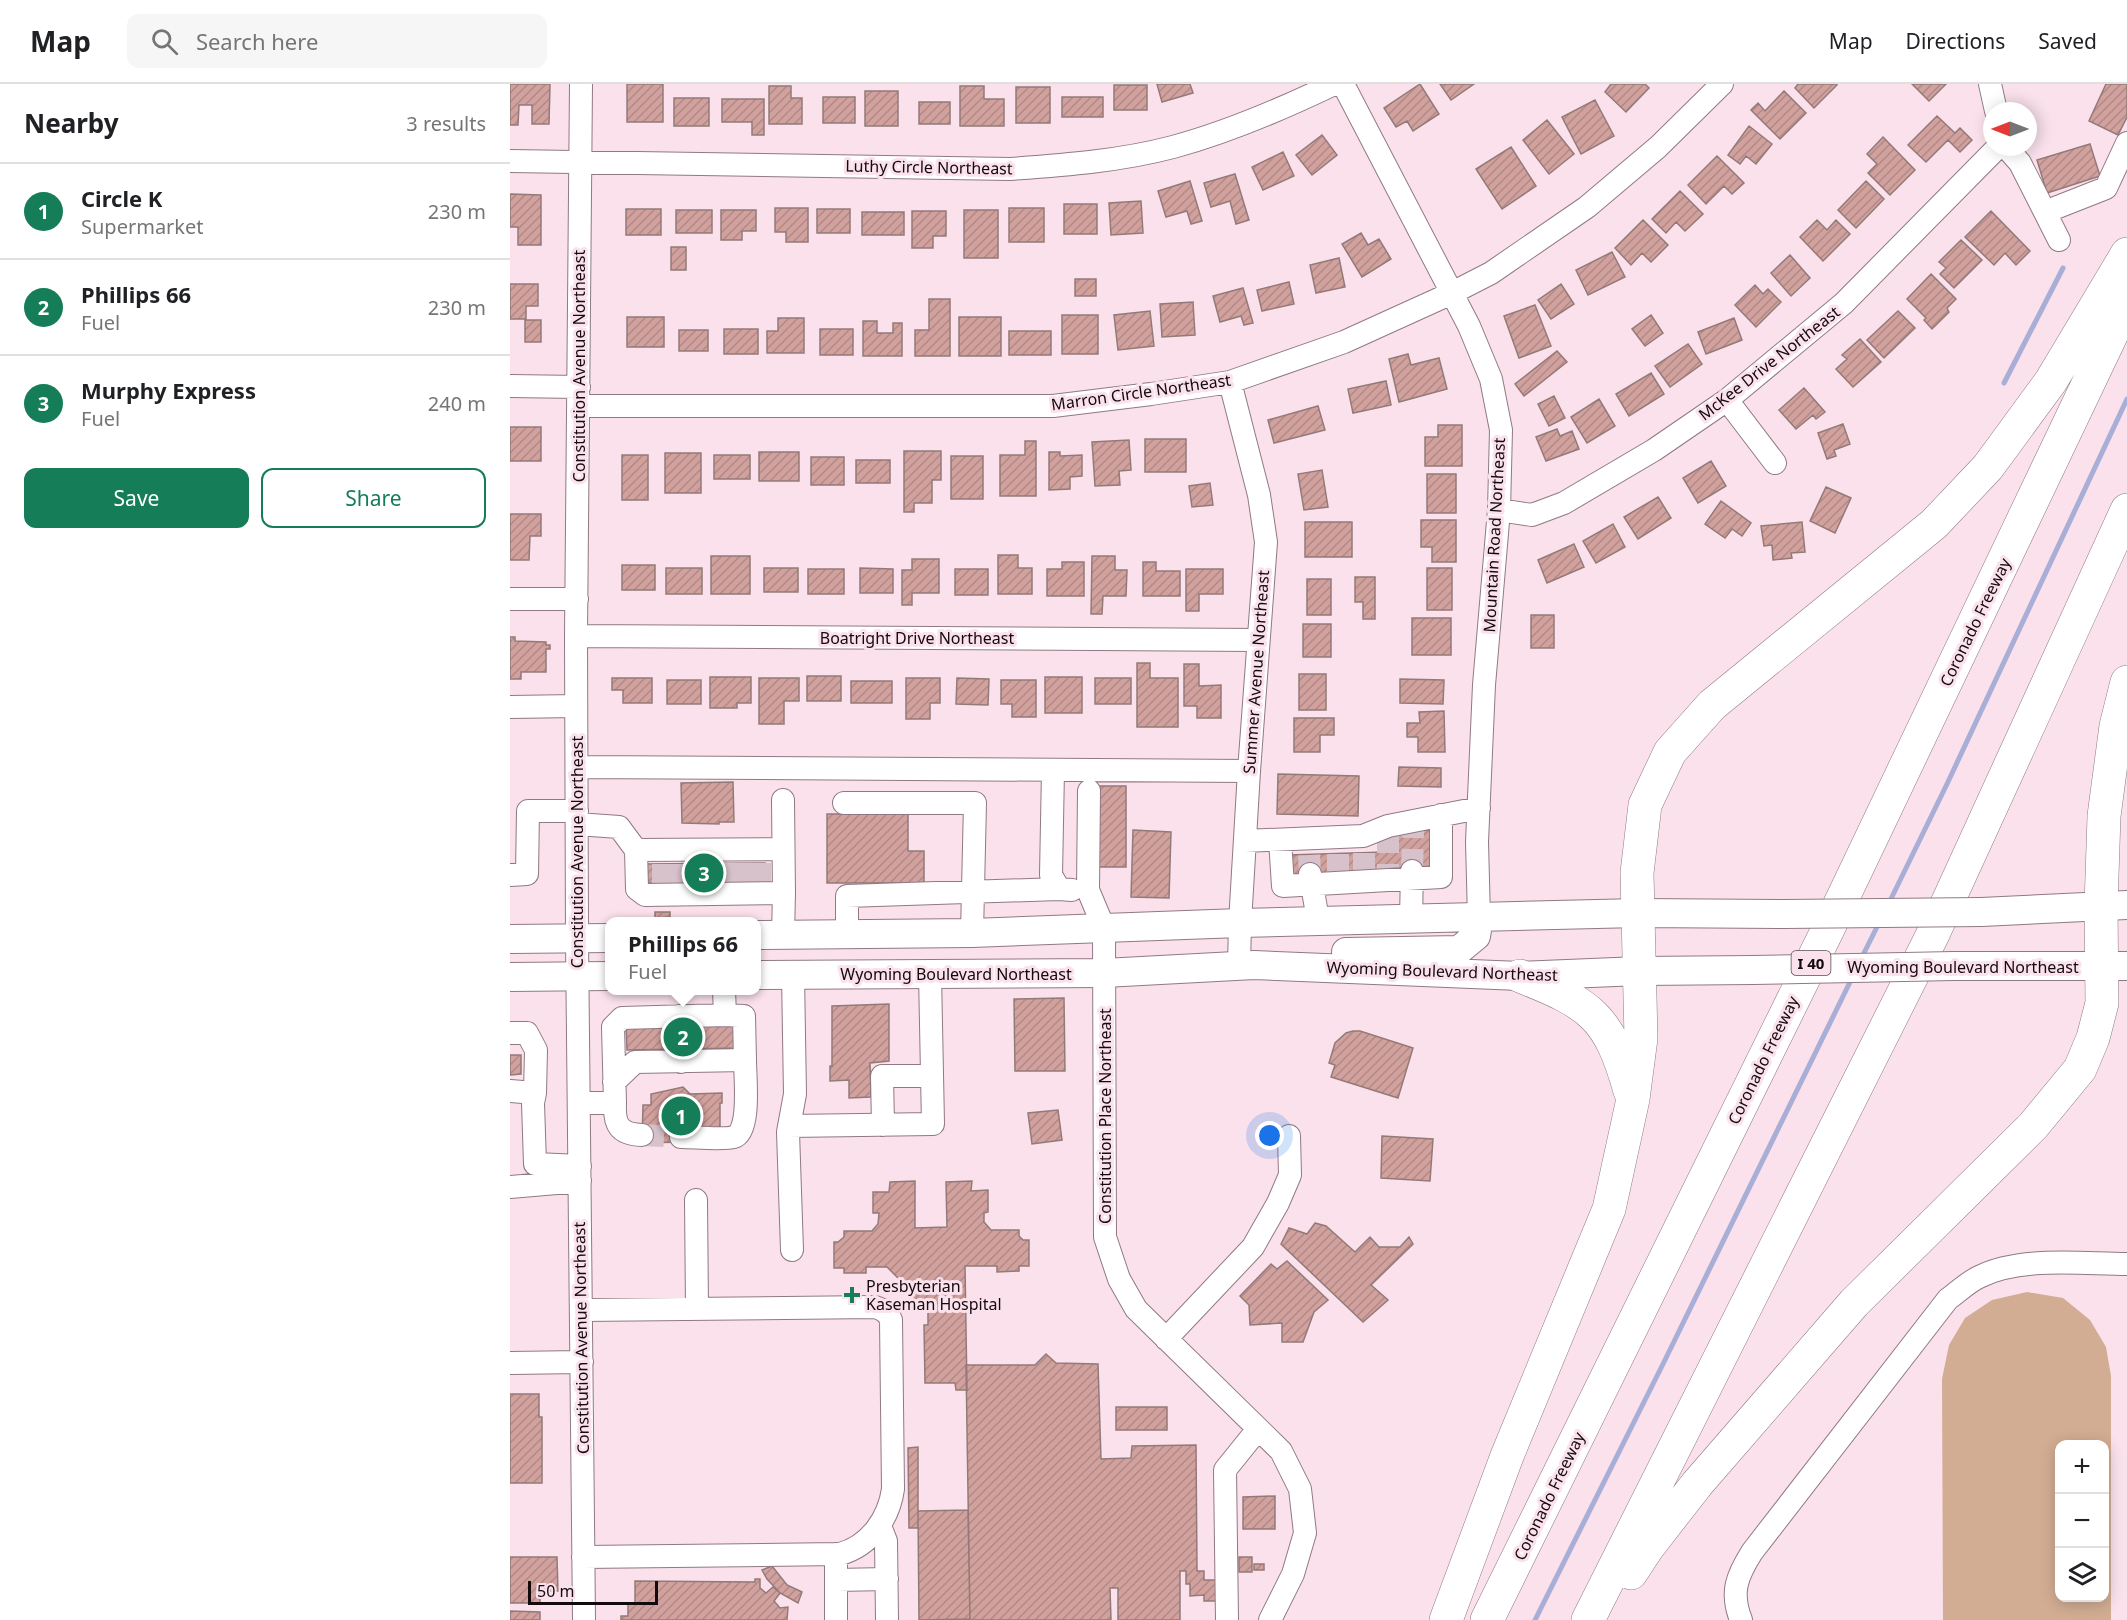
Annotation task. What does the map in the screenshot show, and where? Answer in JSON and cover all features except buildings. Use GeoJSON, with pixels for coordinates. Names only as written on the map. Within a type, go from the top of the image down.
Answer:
{"type":"FeatureCollection","features":[{"type":"Feature","properties":{"kind":"highway"},"geometry":{"type":"LineString","coordinates":[[1446,1620],[1507,1456],[1608,1209],[1633,1099],[1641,1038],[1637,873],[1645,806],[1670,752],[1712,705],[1934,524],[1988,467],[2051,381],[2127,254]]}},
{"type":"Feature","properties":{"kind":"highway","name":"Coronado Freeway"},"geometry":{"type":"LineString","coordinates":[[1488,1620],[1824,938],[2127,302]]}},
{"type":"Feature","properties":{"kind":"highway"},"geometry":{"type":"LineString","coordinates":[[1588,1620],[1934,932],[2127,510]]}},
{"type":"Feature","properties":{"kind":"highway"},"geometry":{"type":"LineString","coordinates":[[1602,1620],[1648,1547],[1697,1484],[1854,1303],[2033,1126],[2080,1069],[2093,1038],[2114,966],[2114,905],[2104,816],[2116,726],[2127,682]]}},
{"type":"Feature","properties":{"kind":"highway"},"geometry":{"type":"LineString","coordinates":[[2104,816],[2127,855]]}},
{"type":"Feature","properties":{"kind":"highway"},"geometry":{"type":"LineString","coordinates":[[1520,976],[1583,1005],[1605,1026],[1621,1058],[1633,1099]]}},
{"type":"Feature","properties":{"kind":"main road"},"geometry":{"type":"LineString","coordinates":[[770,935],[972,933],[1240,923],[1638,913],[1981,912],[2114,905]]}},
{"type":"Feature","properties":{"kind":"main road"},"geometry":{"type":"LineString","coordinates":[[1247,966],[1348,951],[1459,950],[1476,936],[1479,918]]}},
{"type":"Feature","properties":{"kind":"main road"},"geometry":{"type":"LineString","coordinates":[[510,939],[605,938]]}},
{"type":"Feature","properties":{"kind":"main road","name":"Wyoming Boulevard Northeast"},"geometry":{"type":"LineString","coordinates":[[761,975],[1104,973],[1247,966],[1520,976],[1640,971],[2114,966]]}},
{"type":"Feature","properties":{"kind":"main road"},"geometry":{"type":"LineString","coordinates":[[510,977],[605,976]]}},
{"type":"Feature","properties":{"kind":"street","name":"Constitution Avenue Northeast"},"geometry":{"type":"LineString","coordinates":[[581,84],[576,706],[584,1620]]}},
{"type":"Feature","properties":{"kind":"street","name":"Luthy Circle Northeast"},"geometry":{"type":"LineString","coordinates":[[510,160],[1010,169],[1062,165],[1119,158],[1172,147],[1231,129],[1334,84]]}},
{"type":"Feature","properties":{"kind":"street","name":"Mountain Road Northeast"},"geometry":{"type":"LineString","coordinates":[[1343,84],[1469,326],[1491,380],[1501,430],[1499,510],[1484,686],[1478,842],[1479,918]]}},
{"type":"Feature","properties":{"kind":"street","name":"Marron Circle Northeast"},"geometry":{"type":"LineString","coordinates":[[510,386],[579,396],[1053,406],[1230,382],[1344,342],[1491,273],[1587,207],[1658,147],[1722,84]]}},
{"type":"Feature","properties":{"kind":"street"},"geometry":{"type":"LineString","coordinates":[[1990,84],[1994,102]]}},
{"type":"Feature","properties":{"kind":"street"},"geometry":{"type":"LineString","coordinates":[[2045,212],[2106,188],[2127,143]]}},
{"type":"Feature","properties":{"kind":"street","name":"McKee Drive Northeast"},"geometry":{"type":"LineString","coordinates":[[1499,510],[1532,515],[1564,503],[1654,450],[1727,400],[1844,303],[1989,156]]}},
{"type":"Feature","properties":{"kind":"street"},"geometry":{"type":"LineString","coordinates":[[2014,156],[2060,240]]}},
{"type":"Feature","properties":{"kind":"street","name":"Summer Avenue Northeast"},"geometry":{"type":"LineString","coordinates":[[1230,382],[1259,495],[1266,542],[1240,923],[1247,966]]}},
{"type":"Feature","properties":{"kind":"street"},"geometry":{"type":"LineString","coordinates":[[1727,400],[1774,463]]}},
{"type":"Feature","properties":{"kind":"street"},"geometry":{"type":"LineString","coordinates":[[510,599],[577,599]]}},
{"type":"Feature","properties":{"kind":"street","name":"Boatright Drive Northeast"},"geometry":{"type":"LineString","coordinates":[[576,636],[1258,640]]}},
{"type":"Feature","properties":{"kind":"street"},"geometry":{"type":"LineString","coordinates":[[510,707],[576,706]]}},
{"type":"Feature","properties":{"kind":"street"},"geometry":{"type":"LineString","coordinates":[[577,767],[1249,771]]}},
{"type":"Feature","properties":{"kind":"street"},"geometry":{"type":"LineString","coordinates":[[1053,770],[1051,875],[1059,889]]}},
{"type":"Feature","properties":{"kind":"street"},"geometry":{"type":"LineString","coordinates":[[1089,791],[1088,890],[1104,928]]}},
{"type":"Feature","properties":{"kind":"street"},"geometry":{"type":"LineString","coordinates":[[770,935],[784,893],[783,801]]}},
{"type":"Feature","properties":{"kind":"street"},"geometry":{"type":"LineString","coordinates":[[844,803],[975,803],[972,933]]}},
{"type":"Feature","properties":{"kind":"street"},"geometry":{"type":"LineString","coordinates":[[1245,841],[1280,840],[1310,863],[1363,861],[1388,829],[1413,826],[1441,815],[1479,808]]}},
{"type":"Feature","properties":{"kind":"street"},"geometry":{"type":"LineString","coordinates":[[510,874],[527,874],[528,812],[577,818],[619,827],[702,872],[784,893]]}},
{"type":"Feature","properties":{"kind":"street"},"geometry":{"type":"LineString","coordinates":[[1280,840],[1283,886],[1310,863],[1363,861],[1388,876],[1441,877],[1441,815]]}},
{"type":"Feature","properties":{"kind":"street"},"geometry":{"type":"LineString","coordinates":[[702,872],[783,849]]}},
{"type":"Feature","properties":{"kind":"street"},"geometry":{"type":"LineString","coordinates":[[1310,863],[1316,908],[1315,922]]}},
{"type":"Feature","properties":{"kind":"street"},"geometry":{"type":"LineString","coordinates":[[1411,919],[1412,875]]}},
{"type":"Feature","properties":{"kind":"street"},"geometry":{"type":"LineString","coordinates":[[847,933],[847,896],[1088,890]]}},
{"type":"Feature","properties":{"kind":"street","name":"Constitution Place Northeast"},"geometry":{"type":"LineString","coordinates":[[1104,928],[1105,1236],[1123,1286],[1136,1309],[1281,1451],[1300,1490],[1305,1533],[1293,1574],[1270,1620]]}},
{"type":"Feature","properties":{"kind":"street"},"geometry":{"type":"LineString","coordinates":[[789,1126],[933,1124],[930,974]]}},
{"type":"Feature","properties":{"kind":"street"},"geometry":{"type":"LineString","coordinates":[[792,1250],[789,1126],[795,1094],[793,975]]}},
{"type":"Feature","properties":{"kind":"street"},"geometry":{"type":"LineString","coordinates":[[724,995],[724,1015]]}},
{"type":"Feature","properties":{"kind":"street"},"geometry":{"type":"LineString","coordinates":[[680,1016],[681,1062]]}},
{"type":"Feature","properties":{"kind":"street"},"geometry":{"type":"LineString","coordinates":[[642,1135],[628,1135],[622,1131],[614,1117],[613,1027],[622,1018],[744,1016],[745,1120],[742,1131],[734,1137],[681,1137]]}},
{"type":"Feature","properties":{"kind":"street"},"geometry":{"type":"LineString","coordinates":[[510,1033],[527,1033],[536,1050],[533,1103],[535,1164],[580,1173]]}},
{"type":"Feature","properties":{"kind":"street"},"geometry":{"type":"LineString","coordinates":[[579,1103],[615,1092],[635,1062],[744,1060]]}},
{"type":"Feature","properties":{"kind":"street"},"geometry":{"type":"LineString","coordinates":[[883,1125],[882,1076],[932,1076]]}},
{"type":"Feature","properties":{"kind":"street"},"geometry":{"type":"LineString","coordinates":[[510,1091],[535,1093]]}},
{"type":"Feature","properties":{"kind":"street"},"geometry":{"type":"LineString","coordinates":[[1166,1339],[1253,1247],[1278,1203],[1290,1175],[1289,1136]]}},
{"type":"Feature","properties":{"kind":"street"},"geometry":{"type":"LineString","coordinates":[[510,1187],[580,1173]]}},
{"type":"Feature","properties":{"kind":"street"},"geometry":{"type":"LineString","coordinates":[[696,1200],[697,1309]]}},
{"type":"Feature","properties":{"kind":"street"},"geometry":{"type":"LineString","coordinates":[[1741,1620],[1736,1606],[1736,1587],[1739,1573],[1752,1552],[1948,1299],[1978,1277],[2009,1267],[2048,1263],[2127,1264]]}},
{"type":"Feature","properties":{"kind":"street"},"geometry":{"type":"LineString","coordinates":[[581,1310],[875,1307],[890,1316],[893,1489],[887,1513],[880,1526],[869,1538],[847,1552],[583,1557]]}},
{"type":"Feature","properties":{"kind":"street"},"geometry":{"type":"LineString","coordinates":[[510,1363],[582,1362]]}},
{"type":"Feature","properties":{"kind":"street"},"geometry":{"type":"LineString","coordinates":[[1227,1620],[1225,1470],[1258,1429]]}},
{"type":"Feature","properties":{"kind":"street"},"geometry":{"type":"LineString","coordinates":[[880,1526],[886,1541],[887,1620]]}},
{"type":"Feature","properties":{"kind":"street"},"geometry":{"type":"LineString","coordinates":[[836,1554],[836,1620]]}},
{"type":"Feature","properties":{"kind":"street"},"geometry":{"type":"LineString","coordinates":[[836,1580],[886,1579]]}},
{"type":"Feature","properties":{"kind":"shaded area"},"geometry":{"type":"Polygon","coordinates":[[[2027,1292],[2063,1298],[2090,1320],[2106,1347],[2111,1376],[2111,1620],[1943,1620],[1942,1379],[1949,1345],[1965,1318],[1992,1300],[2027,1292]]]}},
{"type":"Feature","properties":{"kind":"waterway"},"geometry":{"type":"LineString","coordinates":[[2004,383],[2063,268]]}},
{"type":"Feature","properties":{"kind":"waterway"},"geometry":{"type":"LineString","coordinates":[[1888,905],[2127,399]]}},
{"type":"Feature","properties":{"kind":"waterway"},"geometry":{"type":"LineString","coordinates":[[1861,959],[1880,921]]}},
{"type":"Feature","properties":{"kind":"waterway"},"geometry":{"type":"LineString","coordinates":[[1535,1620],[1852,978]]}},
{"type":"Feature","properties":{"kind":"tunnel"},"geometry":{"type":"LineString","coordinates":[[1412,871],[1413,830]]}},
{"type":"Feature","properties":{"kind":"tunnel"},"geometry":{"type":"LineString","coordinates":[[1388,831],[1388,872]]}},
{"type":"Feature","properties":{"kind":"tunnel"},"geometry":{"type":"LineString","coordinates":[[1364,853],[1364,872]]}},
{"type":"Feature","properties":{"kind":"tunnel"},"geometry":{"type":"LineString","coordinates":[[1338,854],[1338,873]]}},
{"type":"Feature","properties":{"kind":"tunnel"},"geometry":{"type":"LineString","coordinates":[[1309,855],[1310,874]]}},
{"type":"Feature","properties":{"kind":"tunnel"},"geometry":{"type":"LineString","coordinates":[[725,863],[725,883]]}},
{"type":"Feature","properties":{"kind":"tunnel"},"geometry":{"type":"LineString","coordinates":[[745,863],[745,883]]}},
{"type":"Feature","properties":{"kind":"tunnel"},"geometry":{"type":"LineString","coordinates":[[760,863],[760,883]]}},
{"type":"Feature","properties":{"kind":"tunnel"},"geometry":{"type":"LineString","coordinates":[[663,864],[663,883]]}},
{"type":"Feature","properties":{"kind":"tunnel"},"geometry":{"type":"LineString","coordinates":[[683,864],[683,883]]}},
{"type":"Feature","properties":{"kind":"tunnel"},"geometry":{"type":"LineString","coordinates":[[704,864],[705,883]]}},
{"type":"Feature","properties":{"kind":"tunnel"},"geometry":{"type":"LineString","coordinates":[[642,1135],[681,1137]]}},
{"type":"Feature","properties":{"kind":"place","name":"Murphy Express"},"geometry":{"type":"Point","coordinates":[704,873]}},
{"type":"Feature","properties":{"kind":"place","name":"Phillips 66"},"geometry":{"type":"Point","coordinates":[683,1037]}},
{"type":"Feature","properties":{"kind":"place","name":"Circle K"},"geometry":{"type":"Point","coordinates":[681,1116]}},
{"type":"Feature","properties":{"kind":"place","name":"Presbyterian Kaseman Hospital"},"geometry":{"type":"Point","coordinates":[852,1295]}}]}
